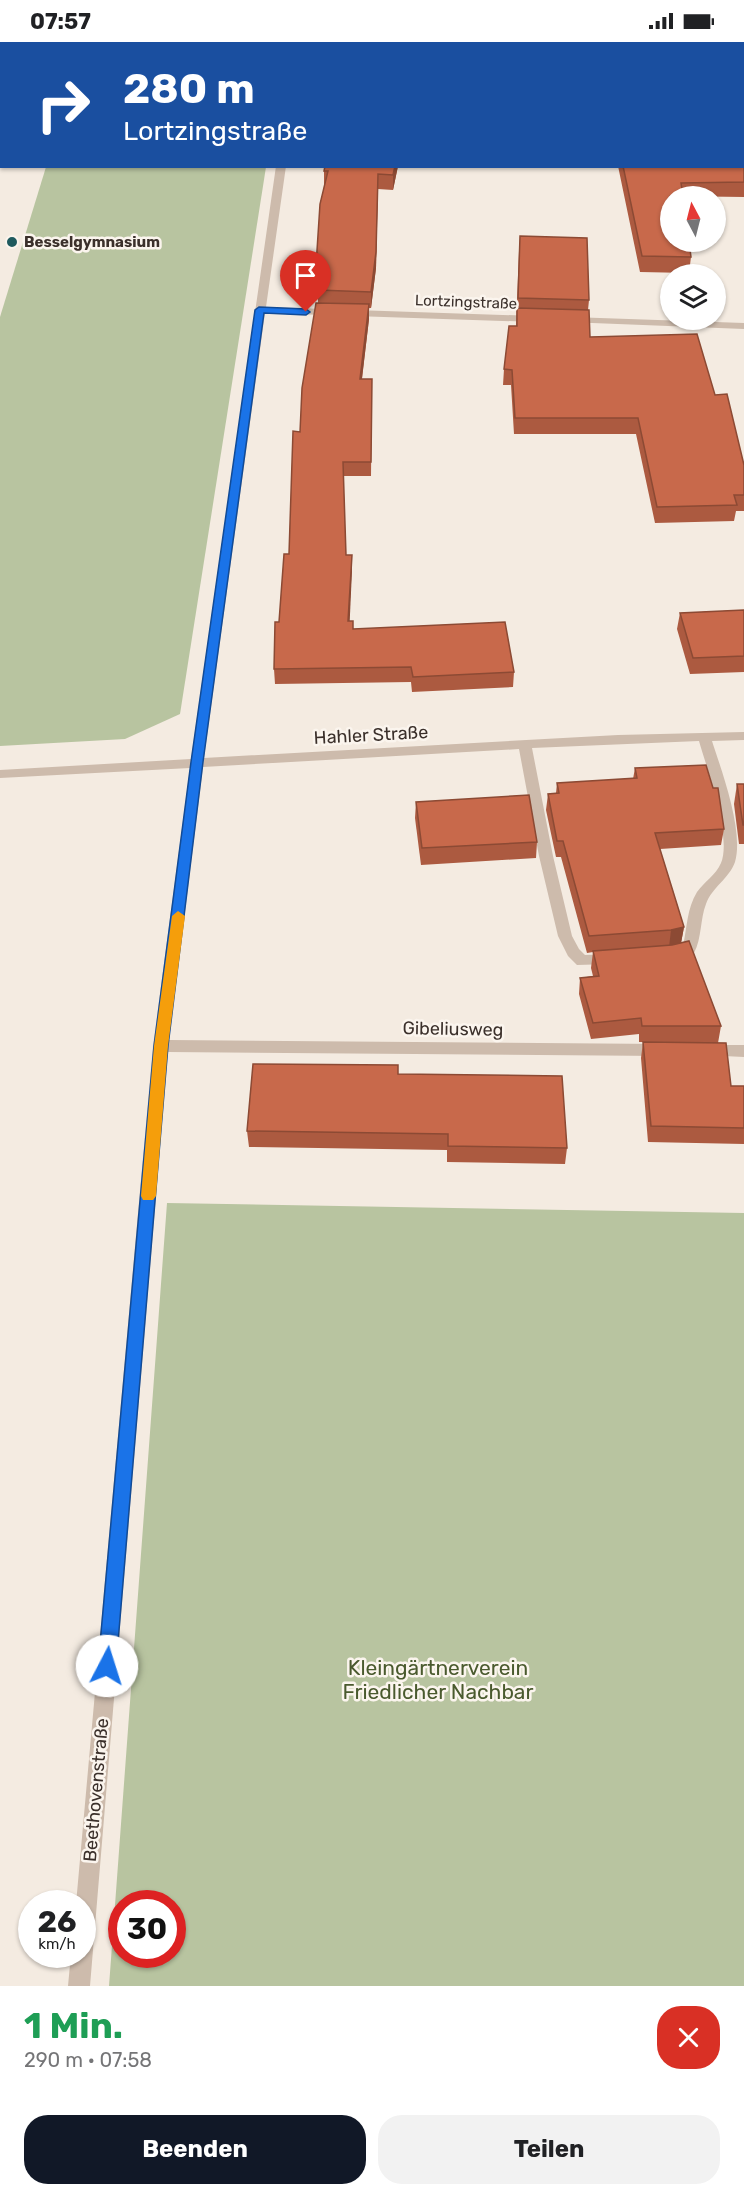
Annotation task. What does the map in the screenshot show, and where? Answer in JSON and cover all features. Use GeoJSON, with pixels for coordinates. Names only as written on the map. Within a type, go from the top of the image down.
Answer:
{"type":"FeatureCollection","features":[{"type":"Feature","properties":{"kind":"street","name":"Beethovenstraße"},"geometry":{"type":"LineString","coordinates":[[87,1890],[161,1046],[197,762],[280,168]]}},
{"type":"Feature","properties":{"kind":"street","name":"Lortzingstraße"},"geometry":{"type":"LineString","coordinates":[[259,310],[543,320]]}},
{"type":"Feature","properties":{"kind":"street"},"geometry":{"type":"LineString","coordinates":[[555,320],[744,326]]}},
{"type":"Feature","properties":{"kind":"street","name":"Hahler Straße"},"geometry":{"type":"LineString","coordinates":[[0,774],[525,744],[744,736]]}},
{"type":"Feature","properties":{"kind":"street"},"geometry":{"type":"LineString","coordinates":[[658,955],[689,950],[695,912],[703,894],[729,861],[731,836],[704,737]]}},
{"type":"Feature","properties":{"kind":"street"},"geometry":{"type":"LineString","coordinates":[[525,744],[546,856],[565,936],[573,952],[582,961],[625,958]]}},
{"type":"Feature","properties":{"kind":"street","name":"Gibeliusweg"},"geometry":{"type":"LineString","coordinates":[[161,1046],[673,1050]]}},
{"type":"Feature","properties":{"kind":"street"},"geometry":{"type":"LineString","coordinates":[[696,1051],[744,1051]]}},
{"type":"Feature","properties":{"kind":"street"},"geometry":{"type":"LineString","coordinates":[[79,1986],[81,1968]]}},
{"type":"Feature","properties":{"kind":"green space"},"geometry":{"type":"Polygon","coordinates":[[[46,168],[266,168],[180,714],[125,739],[0,746],[0,317],[46,168]]]}},
{"type":"Feature","properties":{"kind":"green space","name":"Kleingärtnerverein Friedlicher Nachbar"},"geometry":{"type":"Polygon","coordinates":[[[167,1203],[744,1213],[744,1986],[109,1986],[110,1968],[186,1968],[186,1890],[116,1890],[167,1203]]]}},
{"type":"Feature","properties":{"kind":"building"},"geometry":{"type":"Polygon","coordinates":[[[325,168],[395,168],[393,175],[378,174],[376,252],[371,292],[318,290],[322,266],[316,266],[320,204],[328,171],[324,171],[325,168]]]}},
{"type":"Feature","properties":{"kind":"building"},"geometry":{"type":"Polygon","coordinates":[[[623,168],[744,168],[744,182],[681,183],[681,186],[660,186],[660,252],[690,252],[691,257],[642,256],[623,168]]]}},
{"type":"Feature","properties":{"kind":"building"},"geometry":{"type":"Polygon","coordinates":[[[520,236],[587,238],[589,300],[518,298],[520,236]]]}},
{"type":"Feature","properties":{"kind":"building"},"geometry":{"type":"Polygon","coordinates":[[[316,303],[369,304],[360,379],[372,379],[371,462],[343,462],[346,555],[352,555],[348,621],[353,621],[353,629],[505,622],[514,672],[413,677],[411,667],[274,669],[275,622],[279,622],[284,554],[289,554],[293,431],[300,432],[302,388],[316,303]]]}},
{"type":"Feature","properties":{"kind":"building"},"geometry":{"type":"Polygon","coordinates":[[[517,308],[589,310],[590,337],[697,334],[715,395],[727,394],[744,465],[744,495],[734,495],[737,505],[657,507],[638,418],[515,418],[512,370],[504,369],[509,326],[517,326],[517,308]]]}},
{"type":"Feature","properties":{"kind":"building"},"geometry":{"type":"Polygon","coordinates":[[[744,610],[744,656],[693,658],[680,613],[744,610]]]}},
{"type":"Feature","properties":{"kind":"building"},"geometry":{"type":"Polygon","coordinates":[[[706,765],[713,788],[718,788],[724,829],[655,833],[684,927],[589,936],[563,841],[557,841],[548,794],[559,793],[557,783],[637,778],[635,768],[706,765]]]}},
{"type":"Feature","properties":{"kind":"building"},"geometry":{"type":"Polygon","coordinates":[[[737,784],[744,784],[744,825],[743,825],[737,784]]]}},
{"type":"Feature","properties":{"kind":"building"},"geometry":{"type":"Polygon","coordinates":[[[529,795],[537,842],[422,848],[416,802],[529,795]]]}},
{"type":"Feature","properties":{"kind":"building"},"geometry":{"type":"Polygon","coordinates":[[[689,941],[721,1026],[642,1026],[641,1018],[593,1023],[580,978],[599,976],[593,951],[672,945],[689,941]]]}},
{"type":"Feature","properties":{"kind":"building"},"geometry":{"type":"Polygon","coordinates":[[[643,1042],[726,1043],[731,1086],[744,1086],[744,1128],[651,1126],[643,1042]]]}},
{"type":"Feature","properties":{"kind":"building"},"geometry":{"type":"Polygon","coordinates":[[[253,1064],[398,1065],[398,1074],[562,1076],[567,1148],[448,1146],[448,1134],[247,1131],[253,1064]]]}},
{"type":"Feature","properties":{"kind":"slow traffic"},"geometry":{"type":"LineString","coordinates":[[148,1196],[161,1046],[178,916]]}},
{"type":"Feature","properties":{"kind":"place","name":"Besselgymnasium"},"geometry":{"type":"Point","coordinates":[12,242]}},
{"type":"Feature","properties":{"kind":"route"},"geometry":{"type":"LineString","coordinates":[[107,1666],[161,1046],[259,310],[306,312]]}}]}
